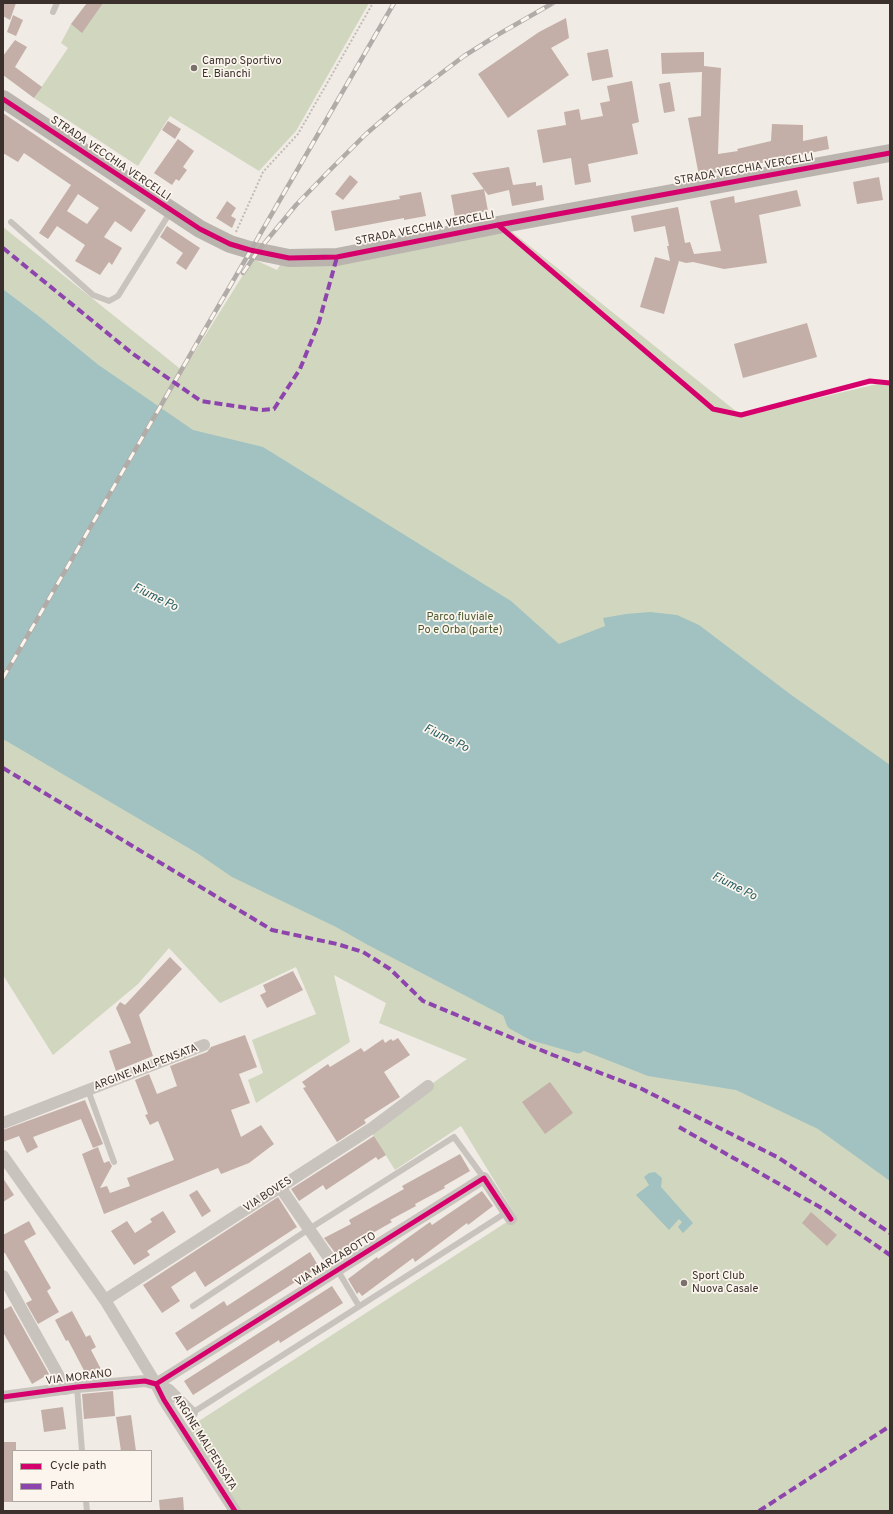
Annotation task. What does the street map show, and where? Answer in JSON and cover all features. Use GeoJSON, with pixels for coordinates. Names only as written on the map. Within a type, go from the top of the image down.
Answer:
{"type":"FeatureCollection","features":[{"type":"Feature","properties":{"kind":"street","name":"STRADA VECCHIA VERCELLI"},"geometry":{"type":"LineString","coordinates":[[3,99],[200,230],[230,244],[250,250],[289,258],[337,257],[890,153]]}},
{"type":"Feature","properties":{"kind":"street","name":"ARGINE MALPENSATA"},"geometry":{"type":"LineString","coordinates":[[3,1123],[204,1045]]}},
{"type":"Feature","properties":{"kind":"street","name":"VIA BOVES"},"geometry":{"type":"LineString","coordinates":[[105,1300],[372,1128],[428,1086]]}},
{"type":"Feature","properties":{"kind":"street","name":"ARGINE MALPENSATA"},"geometry":{"type":"LineString","coordinates":[[3,1156],[105,1300],[156,1384],[164,1400],[235,1511]]}},
{"type":"Feature","properties":{"kind":"street"},"geometry":{"type":"LineString","coordinates":[[484,1178],[509,1216]]}},
{"type":"Feature","properties":{"kind":"street","name":"VIA MARZABOTTO"},"geometry":{"type":"LineString","coordinates":[[156,1384],[484,1178]]}},
{"type":"Feature","properties":{"kind":"street"},"geometry":{"type":"LineString","coordinates":[[280,1187],[338,1271]]}},
{"type":"Feature","properties":{"kind":"street"},"geometry":{"type":"LineString","coordinates":[[3,1276],[71,1388]]}},
{"type":"Feature","properties":{"kind":"street","name":"VIA MORANO"},"geometry":{"type":"LineString","coordinates":[[3,1397],[145,1380],[156,1384]]}},
{"type":"Feature","properties":{"kind":"street","name":"ARGINE MALPENSATA"},"geometry":{"type":"LineString","coordinates":[[156,1384],[169,1390],[192,1413]]}},
{"type":"Feature","properties":{"kind":"lane"},"geometry":{"type":"LineString","coordinates":[[53,12],[57,3]]}},
{"type":"Feature","properties":{"kind":"lane"},"geometry":{"type":"LineString","coordinates":[[11,222],[93,295],[109,301],[118,296],[171,211]]}},
{"type":"Feature","properties":{"kind":"lane","name":"ARGINE MALPENSATA"},"geometry":{"type":"LineString","coordinates":[[88,1090],[114,1162]]}},
{"type":"Feature","properties":{"kind":"lane"},"geometry":{"type":"LineString","coordinates":[[192,1306],[454,1136],[484,1178]]}},
{"type":"Feature","properties":{"kind":"lane"},"geometry":{"type":"LineString","coordinates":[[192,1413],[360,1306],[509,1216]]}},
{"type":"Feature","properties":{"kind":"lane"},"geometry":{"type":"LineString","coordinates":[[338,1271],[360,1306]]}},
{"type":"Feature","properties":{"kind":"lane","name":"VIA MORANO"},"geometry":{"type":"LineString","coordinates":[[71,1388],[82,1450]]}},
{"type":"Feature","properties":{"kind":"path"},"geometry":{"type":"LineString","coordinates":[[230,244],[263,172],[298,134],[372,3]]}},
{"type":"Feature","properties":{"kind":"green space","name":"Campo Sportivo E. Bianchi"},"geometry":{"type":"Polygon","coordinates":[[[87,3],[369,3],[296,131],[259,171],[170,116],[138,166],[34,98],[68,48],[61,43],[71,24],[87,3]]]}},
{"type":"Feature","properties":{"kind":"green space","name":"Parco fluviale Po e Orba (parte)"},"geometry":{"type":"Polygon","coordinates":[[[3,227],[183,371],[253,259],[277,270],[285,257],[511,231],[742,416],[890,381],[890,1511],[240,1511],[185,1430],[516,1216],[461,1126],[395,1170],[369,1128],[467,1059],[379,1023],[386,1003],[334,975],[350,1042],[256,1103],[248,1080],[263,1073],[252,1040],[316,1014],[296,967],[220,1003],[169,948],[138,984],[53,1055],[3,975],[3,731],[100,366],[3,289],[3,227]]]}},
{"type":"Feature","properties":{"kind":"water","name":"Fiume Po"},"geometry":{"type":"Polygon","coordinates":[[[3,289],[100,366],[193,430],[263,447],[511,601],[559,644],[605,626],[603,618],[650,612],[677,615],[699,625],[790,694],[890,765],[890,1181],[818,1129],[736,1090],[648,1076],[531,1030],[336,927],[232,877],[197,853],[3,739],[3,289]]]}},
{"type":"Feature","properties":{"kind":"water"},"geometry":{"type":"Polygon","coordinates":[[[655,1172],[662,1178],[661,1187],[693,1223],[683,1233],[678,1227],[682,1222],[679,1219],[669,1230],[636,1195],[649,1185],[644,1177],[649,1173],[655,1172]]]}},
{"type":"Feature","properties":{"kind":"building"},"geometry":{"type":"Polygon","coordinates":[[[3,3],[16,3],[10,20],[3,16],[3,3]]]}},
{"type":"Feature","properties":{"kind":"building"},"geometry":{"type":"Polygon","coordinates":[[[87,3],[103,3],[82,33],[71,24],[87,3]]]}},
{"type":"Feature","properties":{"kind":"building"},"geometry":{"type":"Polygon","coordinates":[[[13,15],[23,20],[16,36],[7,32],[13,15]]]}},
{"type":"Feature","properties":{"kind":"building"},"geometry":{"type":"Polygon","coordinates":[[[566,18],[569,38],[551,48],[569,75],[508,118],[478,74],[539,32],[566,18]]]}},
{"type":"Feature","properties":{"kind":"building"},"geometry":{"type":"Polygon","coordinates":[[[15,40],[27,47],[15,67],[42,87],[34,98],[3,75],[3,56],[15,40]]]}},
{"type":"Feature","properties":{"kind":"building"},"geometry":{"type":"Polygon","coordinates":[[[608,49],[613,77],[592,81],[587,53],[608,49]]]}},
{"type":"Feature","properties":{"kind":"building"},"geometry":{"type":"Polygon","coordinates":[[[704,52],[704,66],[721,68],[718,154],[738,151],[737,149],[771,141],[772,124],[803,125],[803,141],[827,136],[829,149],[699,176],[688,118],[701,116],[702,72],[662,74],[661,53],[704,52]]]}},
{"type":"Feature","properties":{"kind":"building"},"geometry":{"type":"Polygon","coordinates":[[[632,81],[639,122],[632,124],[638,154],[588,164],[591,182],[575,185],[571,158],[543,163],[537,130],[566,125],[564,112],[579,109],[581,120],[603,116],[600,103],[610,101],[607,86],[632,81]]]}},
{"type":"Feature","properties":{"kind":"building"},"geometry":{"type":"Polygon","coordinates":[[[670,82],[675,111],[664,113],[659,84],[670,82]]]}},
{"type":"Feature","properties":{"kind":"building"},"geometry":{"type":"Polygon","coordinates":[[[3,113],[146,210],[131,232],[115,221],[104,237],[122,248],[112,265],[109,262],[100,275],[75,261],[85,245],[57,226],[48,239],[39,233],[71,185],[24,153],[18,162],[3,153],[3,113]],[[78,194],[67,211],[87,224],[99,208],[78,194]]]}},
{"type":"Feature","properties":{"kind":"building"},"geometry":{"type":"Polygon","coordinates":[[[168,121],[181,129],[175,139],[162,130],[168,121]]]}},
{"type":"Feature","properties":{"kind":"building"},"geometry":{"type":"Polygon","coordinates":[[[178,139],[194,151],[183,167],[187,170],[179,181],[176,179],[172,185],[154,173],[178,139]]]}},
{"type":"Feature","properties":{"kind":"building"},"geometry":{"type":"Polygon","coordinates":[[[509,167],[513,185],[536,182],[536,186],[542,185],[544,200],[512,206],[509,190],[488,195],[472,173],[509,167]]]}},
{"type":"Feature","properties":{"kind":"building"},"geometry":{"type":"Polygon","coordinates":[[[350,175],[358,182],[343,200],[335,194],[350,175]]]}},
{"type":"Feature","properties":{"kind":"building"},"geometry":{"type":"Polygon","coordinates":[[[879,177],[883,200],[857,204],[853,182],[879,177]]]}},
{"type":"Feature","properties":{"kind":"building"},"geometry":{"type":"Polygon","coordinates":[[[484,189],[488,211],[455,217],[451,195],[484,189]]]}},
{"type":"Feature","properties":{"kind":"building"},"geometry":{"type":"Polygon","coordinates":[[[797,190],[801,206],[759,215],[767,263],[724,269],[693,262],[686,263],[679,261],[664,314],[640,307],[655,257],[670,261],[667,246],[669,246],[665,226],[634,232],[631,216],[678,207],[685,243],[690,242],[694,254],[721,251],[710,201],[734,196],[735,203],[797,190]]]}},
{"type":"Feature","properties":{"kind":"building"},"geometry":{"type":"Polygon","coordinates":[[[421,192],[426,216],[404,220],[404,218],[335,231],[331,211],[400,199],[399,196],[421,192]]]}},
{"type":"Feature","properties":{"kind":"building"},"geometry":{"type":"Polygon","coordinates":[[[227,201],[236,208],[231,216],[236,219],[232,228],[216,218],[227,201]]]}},
{"type":"Feature","properties":{"kind":"building"},"geometry":{"type":"Polygon","coordinates":[[[167,226],[200,248],[186,270],[176,263],[183,253],[160,237],[167,226]]]}},
{"type":"Feature","properties":{"kind":"building"},"geometry":{"type":"Polygon","coordinates":[[[807,323],[817,357],[743,378],[734,344],[807,323]]]}},
{"type":"Feature","properties":{"kind":"building"},"geometry":{"type":"Polygon","coordinates":[[[170,957],[182,969],[139,1015],[153,1056],[116,1071],[109,1051],[131,1043],[116,1008],[120,1002],[125,1005],[170,957]]]}},
{"type":"Feature","properties":{"kind":"building"},"geometry":{"type":"Polygon","coordinates":[[[293,971],[303,990],[267,1008],[260,995],[266,992],[263,985],[293,971]]]}},
{"type":"Feature","properties":{"kind":"building"},"geometry":{"type":"Polygon","coordinates":[[[245,1035],[257,1067],[239,1074],[250,1103],[231,1110],[241,1137],[261,1125],[274,1144],[249,1163],[221,1174],[218,1168],[104,1214],[82,1154],[98,1147],[104,1163],[109,1161],[112,1166],[100,1188],[107,1186],[110,1193],[130,1186],[127,1178],[174,1160],[158,1121],[150,1125],[145,1115],[148,1114],[135,1080],[149,1074],[157,1094],[177,1086],[170,1066],[207,1052],[211,1047],[245,1035]]]}},
{"type":"Feature","properties":{"kind":"building"},"geometry":{"type":"Polygon","coordinates":[[[398,1038],[410,1055],[384,1072],[400,1097],[364,1120],[366,1123],[337,1142],[303,1088],[306,1087],[302,1082],[328,1064],[330,1067],[361,1048],[364,1052],[383,1039],[385,1043],[391,1039],[393,1041],[398,1038]]]}},
{"type":"Feature","properties":{"kind":"building"},"geometry":{"type":"Polygon","coordinates":[[[550,1082],[573,1113],[545,1134],[522,1102],[550,1082]]]}},
{"type":"Feature","properties":{"kind":"building"},"geometry":{"type":"Polygon","coordinates":[[[85,1100],[103,1144],[93,1148],[81,1119],[33,1137],[38,1147],[27,1153],[19,1136],[3,1142],[3,1130],[85,1100]]]}},
{"type":"Feature","properties":{"kind":"building"},"geometry":{"type":"Polygon","coordinates":[[[374,1136],[386,1155],[378,1160],[376,1157],[326,1190],[323,1185],[299,1201],[291,1189],[374,1136]]]}},
{"type":"Feature","properties":{"kind":"building"},"geometry":{"type":"Polygon","coordinates":[[[460,1154],[470,1171],[444,1186],[445,1188],[415,1204],[416,1206],[390,1220],[392,1222],[336,1254],[324,1238],[351,1224],[349,1220],[404,1189],[402,1186],[460,1154]]]}},
{"type":"Feature","properties":{"kind":"building"},"geometry":{"type":"Polygon","coordinates":[[[3,1178],[14,1195],[3,1202],[3,1178]]]}},
{"type":"Feature","properties":{"kind":"building"},"geometry":{"type":"Polygon","coordinates":[[[197,1190],[211,1211],[202,1217],[189,1195],[197,1190]]]}},
{"type":"Feature","properties":{"kind":"building"},"geometry":{"type":"Polygon","coordinates":[[[482,1191],[493,1206],[468,1225],[467,1223],[415,1262],[413,1258],[362,1296],[359,1292],[357,1294],[348,1279],[377,1257],[378,1259],[430,1222],[432,1225],[482,1191]]]}},
{"type":"Feature","properties":{"kind":"building"},"geometry":{"type":"Polygon","coordinates":[[[278,1197],[297,1227],[205,1287],[195,1271],[171,1287],[180,1301],[162,1313],[143,1285],[278,1197]]]}},
{"type":"Feature","properties":{"kind":"building"},"geometry":{"type":"Polygon","coordinates":[[[163,1211],[176,1232],[147,1251],[150,1255],[134,1265],[111,1231],[127,1221],[135,1233],[152,1222],[150,1219],[163,1211]]]}},
{"type":"Feature","properties":{"kind":"building"},"geometry":{"type":"Polygon","coordinates":[[[811,1212],[837,1235],[827,1246],[802,1223],[811,1212]]]}},
{"type":"Feature","properties":{"kind":"building"},"geometry":{"type":"Polygon","coordinates":[[[29,1221],[36,1234],[24,1241],[51,1288],[47,1291],[59,1312],[38,1324],[26,1303],[32,1300],[5,1253],[3,1253],[3,1235],[29,1221]]]}},
{"type":"Feature","properties":{"kind":"building"},"geometry":{"type":"Polygon","coordinates":[[[310,1252],[319,1267],[187,1351],[175,1333],[224,1301],[227,1306],[310,1252]]]}},
{"type":"Feature","properties":{"kind":"building"},"geometry":{"type":"Polygon","coordinates":[[[332,1286],[343,1303],[280,1343],[279,1340],[193,1395],[184,1381],[332,1286]]]}},
{"type":"Feature","properties":{"kind":"building"},"geometry":{"type":"Polygon","coordinates":[[[11,1306],[49,1374],[32,1384],[3,1332],[3,1310],[11,1306]]]}},
{"type":"Feature","properties":{"kind":"building"},"geometry":{"type":"Polygon","coordinates":[[[72,1311],[86,1337],[90,1335],[96,1347],[91,1350],[103,1373],[93,1378],[88,1378],[68,1340],[66,1341],[55,1320],[72,1311]]]}},
{"type":"Feature","properties":{"kind":"building"},"geometry":{"type":"Polygon","coordinates":[[[113,1391],[115,1416],[84,1419],[82,1394],[113,1391]]]}},
{"type":"Feature","properties":{"kind":"building"},"geometry":{"type":"Polygon","coordinates":[[[63,1407],[66,1429],[44,1432],[41,1410],[63,1407]]]}},
{"type":"Feature","properties":{"kind":"building"},"geometry":{"type":"Polygon","coordinates":[[[131,1415],[136,1450],[121,1450],[116,1417],[131,1415]]]}},
{"type":"Feature","properties":{"kind":"building"},"geometry":{"type":"Polygon","coordinates":[[[3,1442],[16,1442],[16,1450],[12,1450],[12,1502],[3,1502],[3,1442]]]}},
{"type":"Feature","properties":{"kind":"building"},"geometry":{"type":"Polygon","coordinates":[[[183,1497],[184,1511],[160,1511],[159,1500],[183,1497]]]}},
{"type":"Feature","properties":{"kind":"waterway"},"geometry":{"type":"LineString","coordinates":[[506,1004],[513,1023],[533,1034],[578,1047]]}},
{"type":"Feature","properties":{"kind":"railway"},"geometry":{"type":"LineString","coordinates":[[3,678],[394,3]]}},
{"type":"Feature","properties":{"kind":"railway"},"geometry":{"type":"LineString","coordinates":[[243,273],[258,251],[296,205],[366,134],[402,103],[464,56],[553,3]]}},
{"type":"Feature","properties":{"kind":"marked path"},"geometry":{"type":"LineString","coordinates":[[3,248],[133,354],[201,401],[262,410],[274,409],[300,369],[319,322],[337,257]]}},
{"type":"Feature","properties":{"kind":"marked path"},"geometry":{"type":"LineString","coordinates":[[3,768],[272,930],[337,944],[363,952],[390,969],[423,1001],[553,1055],[640,1088],[779,1158],[890,1233]]}},
{"type":"Feature","properties":{"kind":"marked path"},"geometry":{"type":"LineString","coordinates":[[679,1127],[825,1210],[890,1255]]}},
{"type":"Feature","properties":{"kind":"marked path"},"geometry":{"type":"LineString","coordinates":[[759,1511],[890,1426]]}},
{"type":"Feature","properties":{"kind":"cycle path"},"geometry":{"type":"LineString","coordinates":[[3,99],[200,229],[230,244],[250,250],[289,258],[337,257],[498,225],[890,153]]}},
{"type":"Feature","properties":{"kind":"cycle path"},"geometry":{"type":"LineString","coordinates":[[498,225],[713,409],[741,415],[870,381],[890,383]]}},
{"type":"Feature","properties":{"kind":"cycle path"},"geometry":{"type":"LineString","coordinates":[[156,1384],[484,1178],[511,1219]]}},
{"type":"Feature","properties":{"kind":"cycle path"},"geometry":{"type":"LineString","coordinates":[[3,1397],[77,1387],[145,1381],[156,1384]]}},
{"type":"Feature","properties":{"kind":"cycle path"},"geometry":{"type":"LineString","coordinates":[[156,1384],[164,1400],[235,1511]]}},
{"type":"Feature","properties":{"kind":"place","name":"Campo Sportivo E. Bianchi"},"geometry":{"type":"Point","coordinates":[194,68]}},
{"type":"Feature","properties":{"kind":"place","name":"Sport Club Nuova Casale"},"geometry":{"type":"Point","coordinates":[684,1283]}}]}
